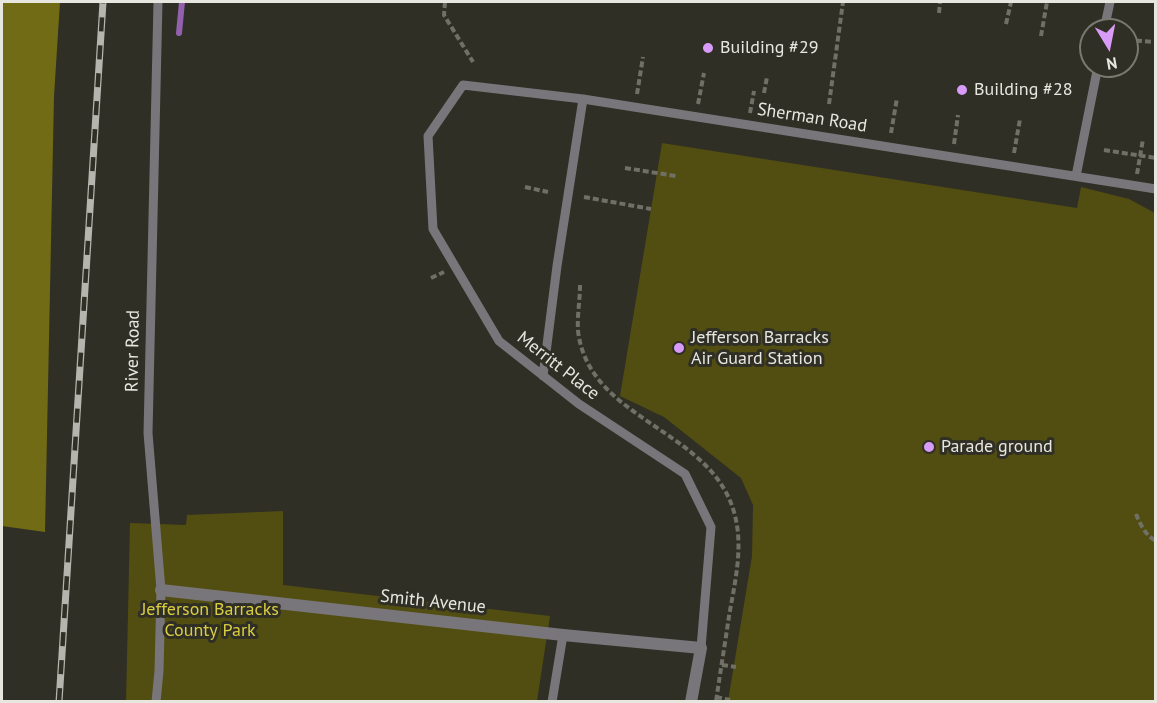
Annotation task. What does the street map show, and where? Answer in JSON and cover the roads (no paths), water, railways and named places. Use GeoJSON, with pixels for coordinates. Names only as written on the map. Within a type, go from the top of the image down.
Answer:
{"type":"FeatureCollection","features":[{"type":"Feature","properties":{"kind":"street","name":"Smith Avenue"},"geometry":{"type":"LineString","coordinates":[[161,590],[701,648]]}},
{"type":"Feature","properties":{"kind":"street"},"geometry":{"type":"LineString","coordinates":[[691,702],[701,648]]}},
{"type":"Feature","properties":{"kind":"lane","name":"River Road"},"geometry":{"type":"LineString","coordinates":[[156,702],[161,590],[148,433],[158,2]]}},
{"type":"Feature","properties":{"kind":"lane"},"geometry":{"type":"LineString","coordinates":[[1107,18],[1110,2]]}},
{"type":"Feature","properties":{"kind":"lane"},"geometry":{"type":"LineString","coordinates":[[1076,176],[1096,78]]}},
{"type":"Feature","properties":{"kind":"lane","name":"Sherman Road"},"geometry":{"type":"LineString","coordinates":[[463,85],[583,99],[1155,189]]}},
{"type":"Feature","properties":{"kind":"lane","name":"Merritt Place"},"geometry":{"type":"LineString","coordinates":[[463,85],[428,136],[433,228],[499,340],[579,404],[685,474],[711,527],[701,648]]}},
{"type":"Feature","properties":{"kind":"lane"},"geometry":{"type":"LineString","coordinates":[[543,376],[556,272],[583,99]]}},
{"type":"Feature","properties":{"kind":"lane"},"geometry":{"type":"LineString","coordinates":[[552,702],[562,634]]}},
{"type":"Feature","properties":{"kind":"waterway"},"geometry":{"type":"LineString","coordinates":[[179,33],[182,2]]}},
{"type":"Feature","properties":{"kind":"railway"},"geometry":{"type":"LineString","coordinates":[[59,702],[103,2]]}},
{"type":"Feature","properties":{"kind":"place","name":"Building #29"},"geometry":{"type":"Point","coordinates":[708,48]}},
{"type":"Feature","properties":{"kind":"place","name":"Building #28"},"geometry":{"type":"Point","coordinates":[962,90]}},
{"type":"Feature","properties":{"kind":"place","name":"Jefferson Barracks Air Guard Station"},"geometry":{"type":"Point","coordinates":[679,348]}},
{"type":"Feature","properties":{"kind":"place","name":"Parade ground"},"geometry":{"type":"Point","coordinates":[929,447]}},
{"type":"Feature","properties":{"kind":"park label","name":"Jefferson Barracks County Park"},"geometry":{"type":"Point","coordinates":[210,620]}}]}
